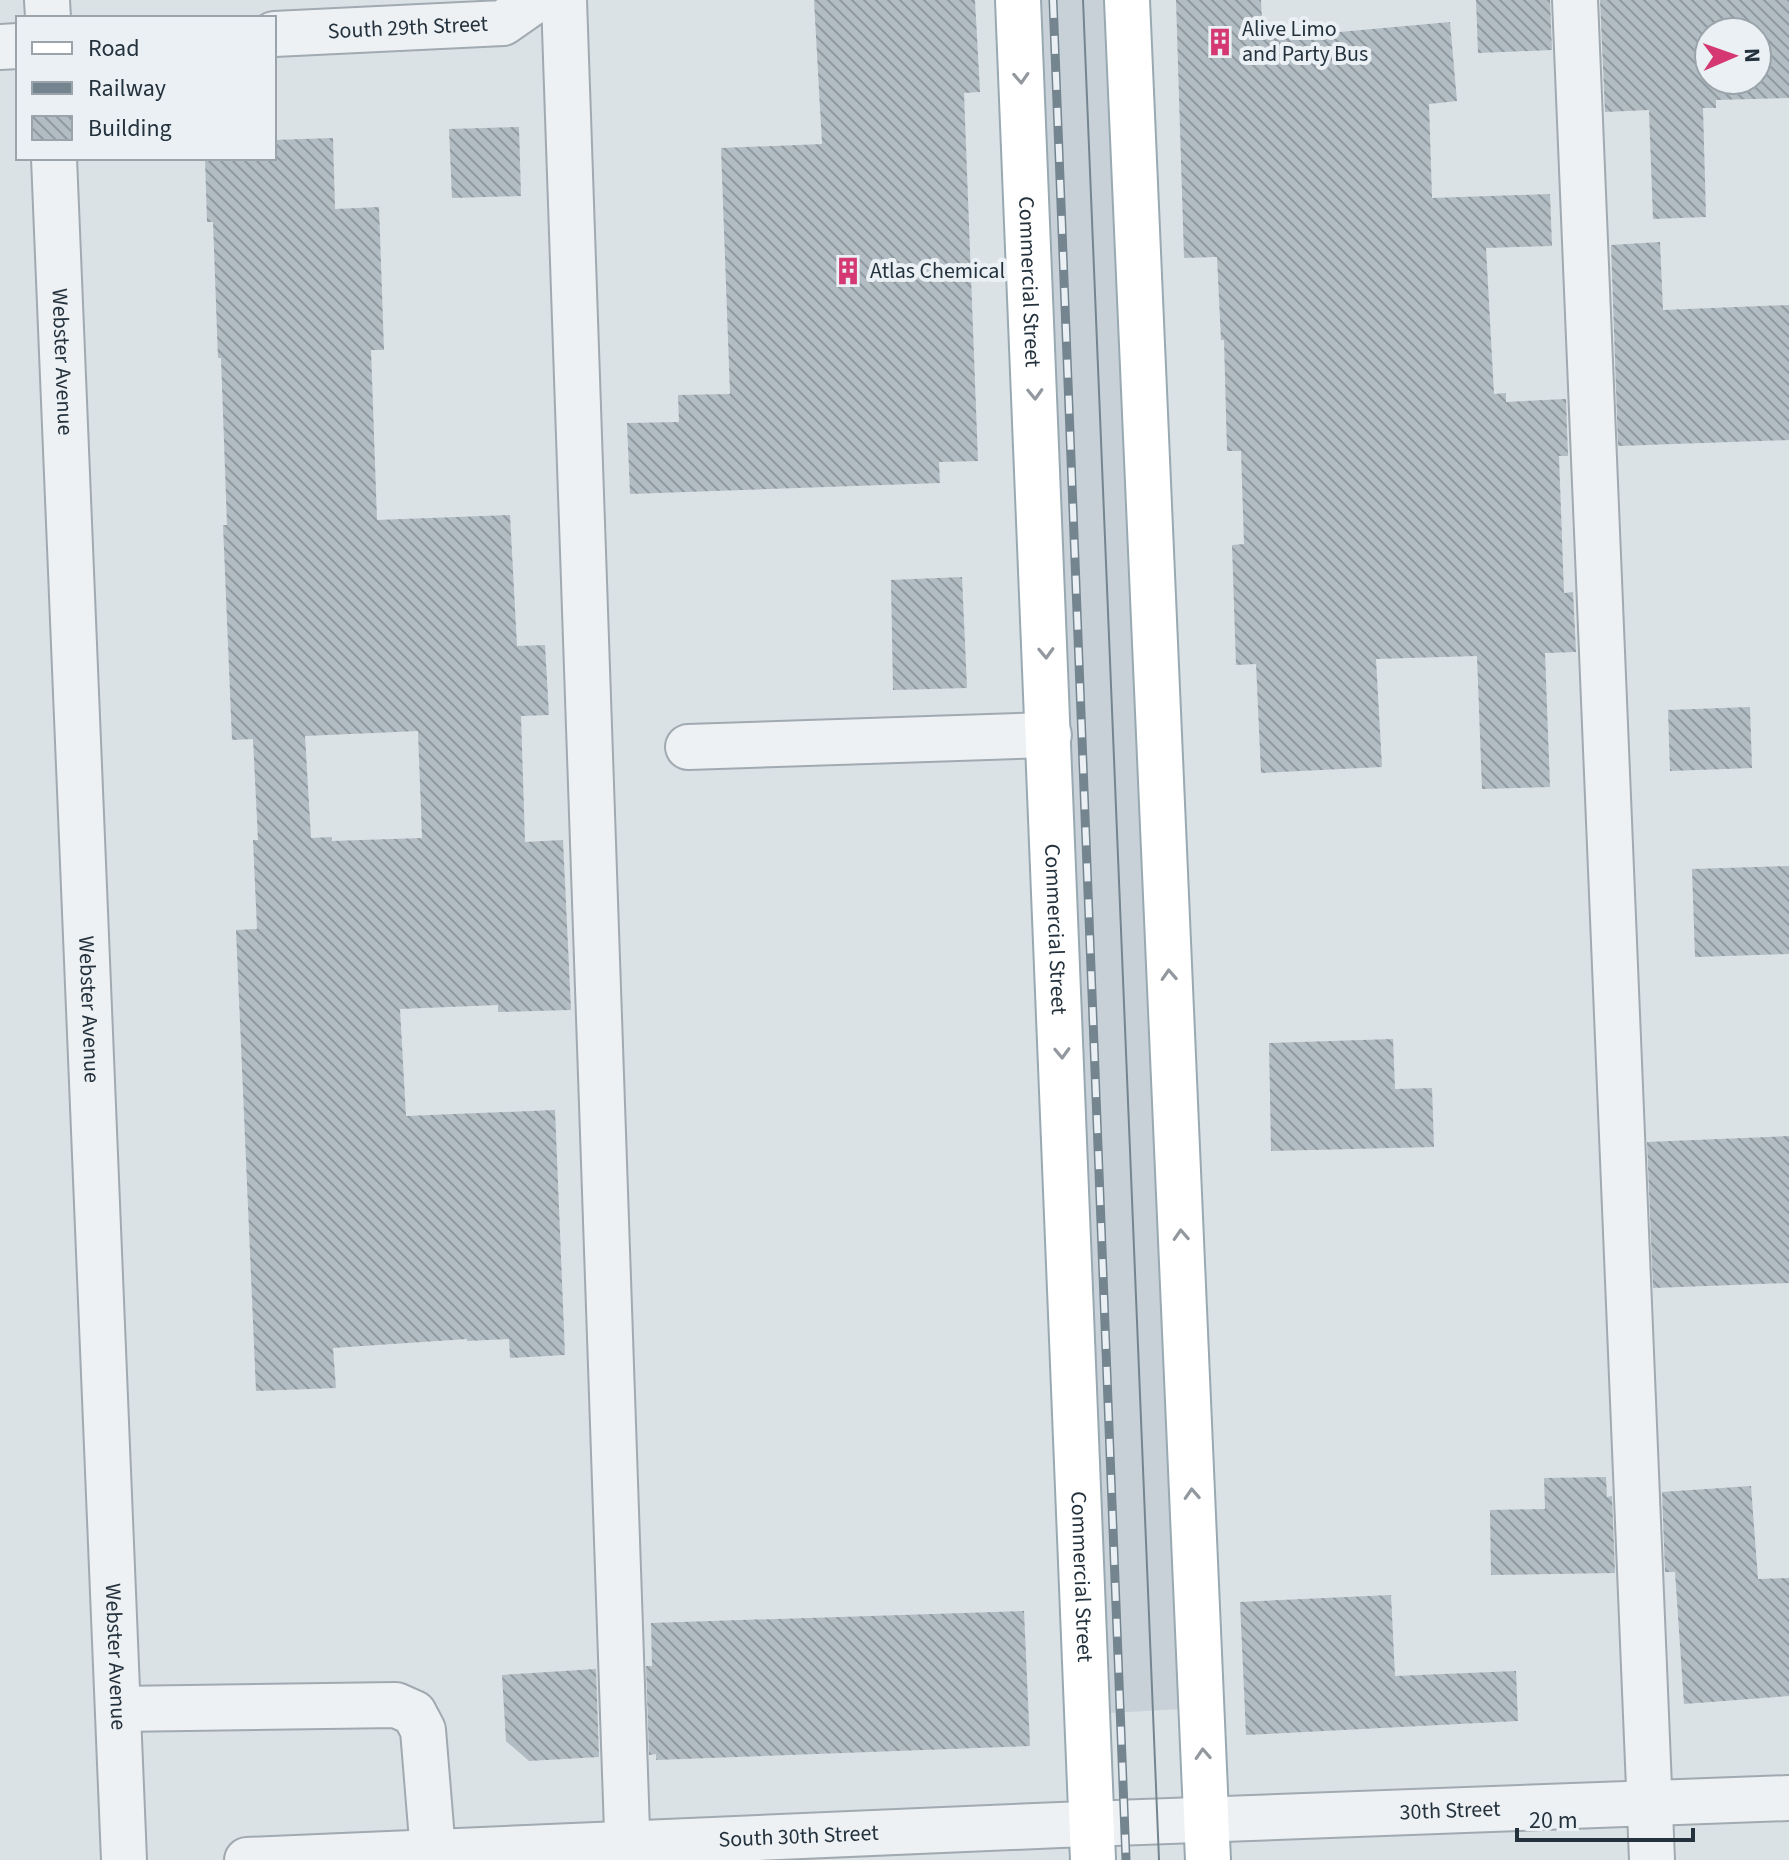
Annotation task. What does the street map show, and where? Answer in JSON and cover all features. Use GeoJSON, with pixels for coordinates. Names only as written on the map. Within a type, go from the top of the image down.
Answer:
{"type":"FeatureCollection","features":[{"type":"Feature","properties":{"kind":"main road","name":"Commercial Street"},"geometry":{"type":"LineString","coordinates":[[1018,0],[1093,1842]]}},
{"type":"Feature","properties":{"kind":"main road"},"geometry":{"type":"LineString","coordinates":[[1127,0],[1207,1840]]}},
{"type":"Feature","properties":{"kind":"street","name":"South 29th Street"},"geometry":{"type":"LineString","coordinates":[[276,34],[503,23],[536,0]]}},
{"type":"Feature","properties":{"kind":"street"},"geometry":{"type":"LineString","coordinates":[[564,0],[628,1852]]}},
{"type":"Feature","properties":{"kind":"street"},"geometry":{"type":"LineString","coordinates":[[1575,0],[1652,1860]]}},
{"type":"Feature","properties":{"kind":"street","name":"Webster Avenue"},"geometry":{"type":"LineString","coordinates":[[54,160],[124,1860]]}},
{"type":"Feature","properties":{"kind":"street"},"geometry":{"type":"LineString","coordinates":[[688,747],[1049,735]]}},
{"type":"Feature","properties":{"kind":"street"},"geometry":{"type":"LineString","coordinates":[[118,1709],[396,1705],[414,1713],[423,1730],[433,1852]]}},
{"type":"Feature","properties":{"kind":"street","name":"30th Street"},"geometry":{"type":"LineString","coordinates":[[1157,1822],[1207,1840],[1650,1803],[1789,1798]]}},
{"type":"Feature","properties":{"kind":"street","name":"South 30th Street"},"geometry":{"type":"LineString","coordinates":[[247,1860],[433,1852],[628,1852],[1093,1842],[1157,1822]]}},
{"type":"Feature","properties":{"kind":"shaded area"},"geometry":{"type":"Polygon","coordinates":[[[1037,0],[1108,0],[1181,1709],[1111,1713],[1037,0]]]}},
{"type":"Feature","properties":{"kind":"building","name":"Atlas Chemical"},"geometry":{"type":"Polygon","coordinates":[[[814,0],[975,0],[980,92],[964,93],[978,461],[939,462],[940,483],[630,494],[627,423],[679,422],[678,395],[730,394],[721,148],[822,144],[814,0]]]}},
{"type":"Feature","properties":{"kind":"building"},"geometry":{"type":"Polygon","coordinates":[[[1176,0],[1261,0],[1263,39],[1450,22],[1457,101],[1429,104],[1432,198],[1550,194],[1552,246],[1486,248],[1494,394],[1506,393],[1506,402],[1566,399],[1568,456],[1559,456],[1564,593],[1573,592],[1576,652],[1545,653],[1550,787],[1482,789],[1477,656],[1376,659],[1382,767],[1261,773],[1256,664],[1236,665],[1232,545],[1244,544],[1241,451],[1227,451],[1224,340],[1221,340],[1217,257],[1184,258],[1176,0]]]}},
{"type":"Feature","properties":{"kind":"building"},"geometry":{"type":"Polygon","coordinates":[[[1476,0],[1550,0],[1552,50],[1478,53],[1476,0]]]}},
{"type":"Feature","properties":{"kind":"building"},"geometry":{"type":"Polygon","coordinates":[[[1600,0],[1789,0],[1789,98],[1716,100],[1716,108],[1703,108],[1706,217],[1653,219],[1649,110],[1605,112],[1600,0]]]}},
{"type":"Feature","properties":{"kind":"building"},"geometry":{"type":"Polygon","coordinates":[[[519,127],[521,196],[452,198],[449,129],[519,127]]]}},
{"type":"Feature","properties":{"kind":"building"},"geometry":{"type":"Polygon","coordinates":[[[333,138],[335,209],[379,207],[384,350],[371,350],[377,520],[510,515],[517,646],[545,645],[549,715],[521,716],[525,842],[563,840],[571,1010],[498,1012],[498,1005],[400,1009],[406,1116],[555,1110],[565,1355],[510,1358],[509,1339],[333,1348],[336,1388],[256,1391],[236,930],[257,929],[253,840],[258,840],[253,739],[232,740],[223,525],[227,525],[221,358],[218,358],[213,222],[207,222],[205,160],[276,160],[276,140],[333,138]],[[418,731],[305,736],[311,838],[332,837],[332,841],[422,838],[418,731]]]}},
{"type":"Feature","properties":{"kind":"building"},"geometry":{"type":"Polygon","coordinates":[[[1660,242],[1663,310],[1789,305],[1789,440],[1618,446],[1611,245],[1660,242]]]}},
{"type":"Feature","properties":{"kind":"building"},"geometry":{"type":"Polygon","coordinates":[[[962,577],[967,688],[893,690],[891,580],[962,577]]]}},
{"type":"Feature","properties":{"kind":"building"},"geometry":{"type":"Polygon","coordinates":[[[1750,707],[1752,768],[1670,771],[1668,710],[1750,707]]]}},
{"type":"Feature","properties":{"kind":"building"},"geometry":{"type":"Polygon","coordinates":[[[1789,866],[1789,954],[1695,957],[1692,869],[1789,866]]]}},
{"type":"Feature","properties":{"kind":"building"},"geometry":{"type":"Polygon","coordinates":[[[1393,1039],[1395,1089],[1432,1088],[1434,1147],[1271,1151],[1269,1043],[1393,1039]]]}},
{"type":"Feature","properties":{"kind":"building"},"geometry":{"type":"Polygon","coordinates":[[[1789,1136],[1789,1283],[1653,1288],[1647,1142],[1789,1136]]]}},
{"type":"Feature","properties":{"kind":"building"},"geometry":{"type":"Polygon","coordinates":[[[1606,1477],[1607,1497],[1612,1496],[1615,1573],[1491,1575],[1490,1510],[1545,1509],[1544,1478],[1606,1477]]]}},
{"type":"Feature","properties":{"kind":"building"},"geometry":{"type":"Polygon","coordinates":[[[1751,1486],[1758,1579],[1789,1578],[1789,1696],[1684,1704],[1675,1572],[1665,1572],[1662,1492],[1751,1486]]]}},
{"type":"Feature","properties":{"kind":"building"},"geometry":{"type":"Polygon","coordinates":[[[1391,1595],[1395,1676],[1516,1671],[1518,1721],[1246,1735],[1240,1602],[1391,1595]]]}},
{"type":"Feature","properties":{"kind":"building"},"geometry":{"type":"Polygon","coordinates":[[[1024,1611],[1030,1746],[656,1760],[656,1754],[649,1755],[646,1666],[652,1666],[651,1623],[1024,1611]]]}},
{"type":"Feature","properties":{"kind":"building"},"geometry":{"type":"Polygon","coordinates":[[[596,1669],[599,1757],[529,1761],[506,1741],[502,1675],[596,1669]]]}},
{"type":"Feature","properties":{"kind":"tram line"},"geometry":{"type":"LineString","coordinates":[[1083,0],[1159,1860]]}},
{"type":"Feature","properties":{"kind":"railway"},"geometry":{"type":"LineString","coordinates":[[1053,0],[1126,1860]]}},
{"type":"Feature","properties":{"kind":"place","name":"Alive Limo and Party Bus"},"geometry":{"type":"Point","coordinates":[1220,42]}},
{"type":"Feature","properties":{"kind":"place","name":"Atlas Chemical"},"geometry":{"type":"Point","coordinates":[848,271]}}]}
